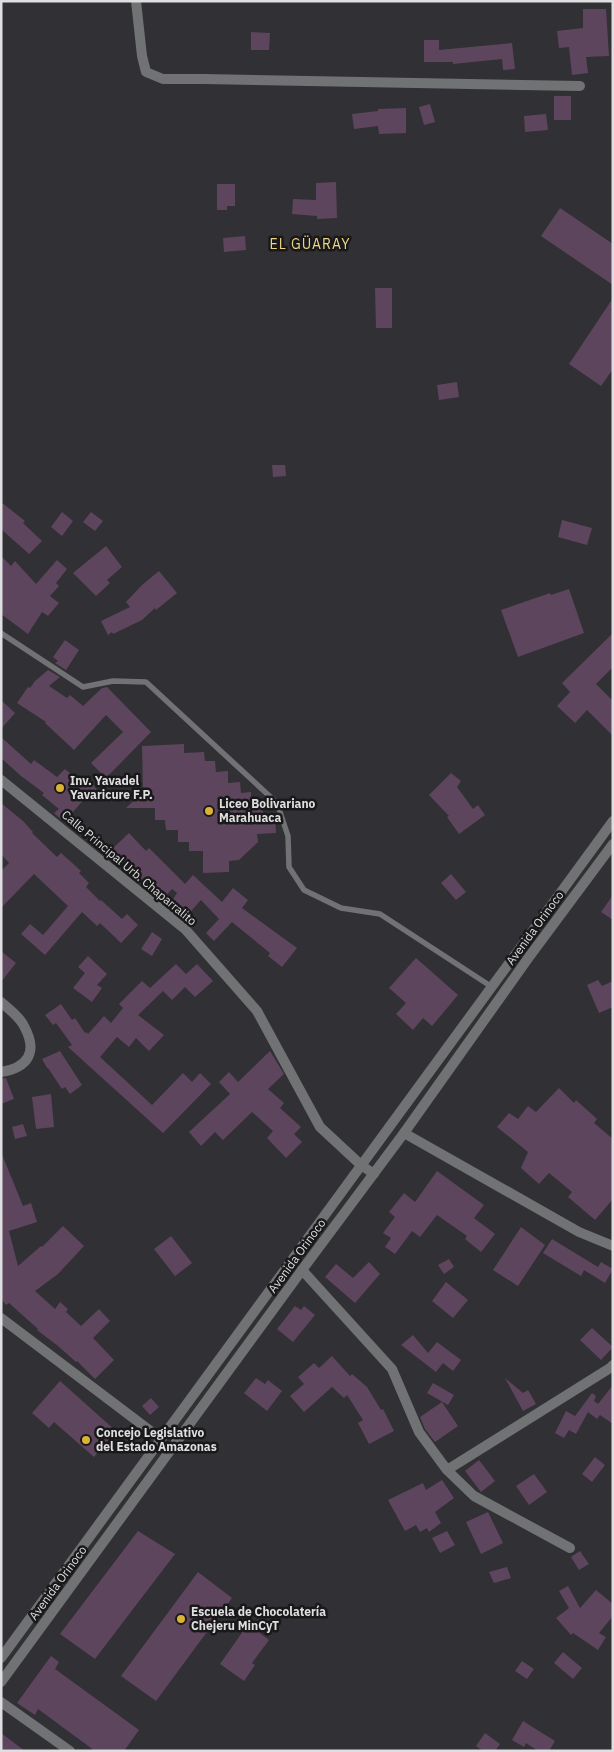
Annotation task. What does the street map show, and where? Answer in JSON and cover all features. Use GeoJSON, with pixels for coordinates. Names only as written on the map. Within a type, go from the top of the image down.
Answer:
{"type":"FeatureCollection","features":[{"type":"Feature","properties":{"kind":"street"},"geometry":{"type":"LineString","coordinates":[[136,1],[142,56],[146,72],[163,79],[204,78],[580,86]]}},
{"type":"Feature","properties":{"kind":"street","name":"Calle Principal Urb. Chaparralito"},"geometry":{"type":"LineString","coordinates":[[1,780],[185,929],[257,1011],[320,1127],[361,1165],[374,1174]]}},
{"type":"Feature","properties":{"kind":"street","name":"Avenida Orinoco"},"geometry":{"type":"LineString","coordinates":[[1,1658],[613,821]]}},
{"type":"Feature","properties":{"kind":"street","name":"Avenida Orinoco"},"geometry":{"type":"LineString","coordinates":[[1,1682],[404,1133],[529,957],[613,844]]}},
{"type":"Feature","properties":{"kind":"street"},"geometry":{"type":"LineString","coordinates":[[1,1002],[25,1026],[31,1045],[26,1062],[14,1070],[1,1072]]}},
{"type":"Feature","properties":{"kind":"street"},"geometry":{"type":"LineString","coordinates":[[404,1133],[579,1232],[613,1246]]}},
{"type":"Feature","properties":{"kind":"street"},"geometry":{"type":"LineString","coordinates":[[302,1270],[392,1369],[419,1432],[446,1470],[474,1496],[570,1548]]}},
{"type":"Feature","properties":{"kind":"street"},"geometry":{"type":"LineString","coordinates":[[1,1318],[161,1439]]}},
{"type":"Feature","properties":{"kind":"street"},"geometry":{"type":"LineString","coordinates":[[446,1470],[613,1365]]}},
{"type":"Feature","properties":{"kind":"street"},"geometry":{"type":"LineString","coordinates":[[1,1702],[70,1751]]}},
{"type":"Feature","properties":{"kind":"lane"},"geometry":{"type":"LineString","coordinates":[[1,633],[83,687],[113,680],[146,682],[277,803],[288,836],[289,867],[304,890],[341,908],[380,914],[492,987]]}},
{"type":"Feature","properties":{"kind":"building"},"geometry":{"type":"Polygon","coordinates":[[[583,9],[606,9],[609,56],[586,57],[588,73],[572,75],[569,47],[559,48],[557,31],[583,28],[583,9]]]}},
{"type":"Feature","properties":{"kind":"building"},"geometry":{"type":"Polygon","coordinates":[[[251,32],[270,33],[269,50],[251,50],[251,32]]]}},
{"type":"Feature","properties":{"kind":"building"},"geometry":{"type":"Polygon","coordinates":[[[424,40],[439,40],[439,50],[512,43],[515,69],[503,70],[502,59],[453,64],[453,62],[424,62],[424,40]]]}},
{"type":"Feature","properties":{"kind":"building"},"geometry":{"type":"Polygon","coordinates":[[[554,96],[571,96],[571,120],[554,120],[554,96]]]}},
{"type":"Feature","properties":{"kind":"building"},"geometry":{"type":"Polygon","coordinates":[[[430,104],[435,122],[424,125],[419,107],[430,104]]]}},
{"type":"Feature","properties":{"kind":"building"},"geometry":{"type":"Polygon","coordinates":[[[406,108],[406,133],[379,134],[378,126],[354,129],[352,114],[378,111],[378,109],[406,108]]]}},
{"type":"Feature","properties":{"kind":"building"},"geometry":{"type":"Polygon","coordinates":[[[546,114],[548,130],[525,132],[524,116],[546,114]]]}},
{"type":"Feature","properties":{"kind":"building"},"geometry":{"type":"Polygon","coordinates":[[[336,182],[337,218],[317,219],[317,216],[292,214],[293,199],[316,200],[316,183],[336,182]]]}},
{"type":"Feature","properties":{"kind":"building"},"geometry":{"type":"Polygon","coordinates":[[[217,184],[235,184],[235,206],[227,206],[227,210],[217,210],[217,184]]]}},
{"type":"Feature","properties":{"kind":"building"},"geometry":{"type":"Polygon","coordinates":[[[560,208],[613,244],[613,285],[541,236],[560,208]]]}},
{"type":"Feature","properties":{"kind":"building"},"geometry":{"type":"Polygon","coordinates":[[[245,236],[246,250],[224,252],[223,238],[245,236]]]}},
{"type":"Feature","properties":{"kind":"building"},"geometry":{"type":"Polygon","coordinates":[[[375,288],[392,288],[392,328],[376,328],[375,288]]]}},
{"type":"Feature","properties":{"kind":"building"},"geometry":{"type":"Polygon","coordinates":[[[613,298],[613,369],[601,386],[569,364],[613,298]]]}},
{"type":"Feature","properties":{"kind":"building"},"geometry":{"type":"Polygon","coordinates":[[[457,382],[459,397],[439,400],[437,385],[457,382]]]}},
{"type":"Feature","properties":{"kind":"building"},"geometry":{"type":"Polygon","coordinates":[[[272,465],[285,465],[286,476],[273,477],[272,465]]]}},
{"type":"Feature","properties":{"kind":"building"},"geometry":{"type":"Polygon","coordinates":[[[1,502],[25,521],[23,523],[42,541],[29,554],[1,529],[1,502]]]}},
{"type":"Feature","properties":{"kind":"building"},"geometry":{"type":"Polygon","coordinates":[[[62,512],[73,521],[62,536],[51,527],[62,512]]]}},
{"type":"Feature","properties":{"kind":"building"},"geometry":{"type":"Polygon","coordinates":[[[91,512],[103,521],[95,531],[83,522],[91,512]]]}},
{"type":"Feature","properties":{"kind":"building"},"geometry":{"type":"Polygon","coordinates":[[[562,520],[592,528],[587,545],[558,537],[562,520]]]}},
{"type":"Feature","properties":{"kind":"building"},"geometry":{"type":"Polygon","coordinates":[[[106,546],[122,567],[107,580],[110,583],[96,596],[73,573],[106,546]]]}},
{"type":"Feature","properties":{"kind":"building"},"geometry":{"type":"Polygon","coordinates":[[[1,556],[11,566],[15,561],[36,584],[57,560],[67,569],[56,583],[59,586],[50,596],[59,603],[48,616],[42,612],[28,634],[1,614],[1,556]]]}},
{"type":"Feature","properties":{"kind":"building"},"geometry":{"type":"Polygon","coordinates":[[[159,571],[177,593],[156,610],[155,608],[142,620],[108,635],[101,621],[130,607],[126,602],[159,571]]]}},
{"type":"Feature","properties":{"kind":"building"},"geometry":{"type":"Polygon","coordinates":[[[569,589],[584,633],[518,657],[501,610],[550,593],[551,595],[569,589]]]}},
{"type":"Feature","properties":{"kind":"building"},"geometry":{"type":"Polygon","coordinates":[[[613,633],[613,667],[596,684],[613,701],[613,736],[587,710],[575,723],[557,706],[570,692],[562,683],[613,633]]]}},
{"type":"Feature","properties":{"kind":"building"},"geometry":{"type":"Polygon","coordinates":[[[65,640],[79,650],[66,670],[55,663],[58,661],[53,657],[65,640]]]}},
{"type":"Feature","properties":{"kind":"building"},"geometry":{"type":"Polygon","coordinates":[[[48,670],[60,677],[49,686],[67,698],[70,695],[83,706],[102,688],[107,687],[151,732],[106,778],[91,763],[123,732],[106,715],[74,750],[46,722],[17,703],[28,687],[30,688],[48,670]]]}},
{"type":"Feature","properties":{"kind":"building"},"geometry":{"type":"Polygon","coordinates":[[[1,700],[15,713],[1,729],[1,700]]]}},
{"type":"Feature","properties":{"kind":"building"},"geometry":{"type":"Polygon","coordinates":[[[1,737],[31,764],[34,760],[57,777],[65,769],[86,787],[92,783],[100,795],[90,801],[87,796],[64,822],[54,813],[59,809],[42,795],[44,793],[1,758],[1,737]]]}},
{"type":"Feature","properties":{"kind":"building","name":"Liceo Bolivariano Marahuaca"},"geometry":{"type":"Polygon","coordinates":[[[184,744],[184,753],[204,752],[205,761],[215,761],[216,772],[228,771],[228,783],[240,782],[241,793],[251,792],[251,806],[263,805],[263,815],[275,815],[276,833],[257,834],[258,842],[239,860],[229,861],[229,872],[203,873],[203,851],[189,851],[189,842],[178,842],[178,830],[166,830],[165,820],[155,820],[155,808],[126,808],[143,792],[142,746],[184,744]]]}},
{"type":"Feature","properties":{"kind":"building"},"geometry":{"type":"Polygon","coordinates":[[[451,773],[461,781],[457,787],[473,809],[478,805],[485,815],[459,834],[447,817],[449,816],[429,795],[451,773]]]}},
{"type":"Feature","properties":{"kind":"building"},"geometry":{"type":"Polygon","coordinates":[[[1,803],[23,821],[32,833],[57,857],[61,853],[81,871],[79,873],[89,883],[86,887],[100,901],[122,919],[127,914],[138,925],[121,943],[100,923],[97,926],[82,912],[45,955],[21,934],[30,924],[43,935],[68,906],[34,874],[1,908],[1,871],[9,863],[1,854],[1,803]]]}},
{"type":"Feature","properties":{"kind":"building"},"geometry":{"type":"Polygon","coordinates":[[[129,833],[146,851],[149,848],[185,884],[193,875],[222,902],[233,888],[248,900],[242,908],[297,948],[282,967],[268,956],[270,953],[232,922],[214,941],[206,933],[219,919],[201,900],[184,919],[168,907],[177,893],[172,889],[163,899],[112,849],[129,833]]]}},
{"type":"Feature","properties":{"kind":"building"},"geometry":{"type":"Polygon","coordinates":[[[451,874],[466,892],[456,900],[441,883],[451,874]]]}},
{"type":"Feature","properties":{"kind":"building"},"geometry":{"type":"Polygon","coordinates":[[[613,895],[613,920],[601,912],[613,895]]]}},
{"type":"Feature","properties":{"kind":"building"},"geometry":{"type":"Polygon","coordinates":[[[152,932],[162,939],[152,956],[141,949],[152,932]]]}},
{"type":"Feature","properties":{"kind":"building"},"geometry":{"type":"Polygon","coordinates":[[[1,951],[16,963],[1,982],[1,951]]]}},
{"type":"Feature","properties":{"kind":"building"},"geometry":{"type":"Polygon","coordinates":[[[88,956],[107,974],[97,985],[102,988],[92,1002],[73,988],[85,973],[78,967],[88,956]]]}},
{"type":"Feature","properties":{"kind":"building"},"geometry":{"type":"Polygon","coordinates":[[[416,958],[458,995],[432,1026],[423,1018],[413,1030],[396,1014],[406,1003],[389,988],[416,958]]]}},
{"type":"Feature","properties":{"kind":"building"},"geometry":{"type":"Polygon","coordinates":[[[176,964],[186,974],[197,964],[213,981],[195,997],[185,987],[172,1000],[163,991],[138,1015],[164,1035],[149,1051],[136,1038],[129,1047],[117,1037],[100,1057],[152,1105],[183,1073],[192,1082],[200,1073],[211,1084],[163,1133],[68,1047],[72,1045],[56,1023],[53,1025],[45,1015],[61,1004],[72,1020],[75,1018],[85,1033],[88,1034],[104,1016],[111,1023],[123,1008],[119,1004],[142,981],[150,988],[176,964]]]}},
{"type":"Feature","properties":{"kind":"building"},"geometry":{"type":"Polygon","coordinates":[[[598,980],[602,986],[613,981],[613,1007],[599,1013],[587,985],[598,980]]]}},
{"type":"Feature","properties":{"kind":"building"},"geometry":{"type":"Polygon","coordinates":[[[60,1051],[82,1085],[70,1094],[65,1087],[62,1089],[42,1059],[60,1051]]]}},
{"type":"Feature","properties":{"kind":"building"},"geometry":{"type":"Polygon","coordinates":[[[270,1051],[284,1074],[268,1089],[284,1103],[280,1108],[301,1127],[294,1134],[302,1142],[286,1158],[267,1138],[273,1131],[252,1112],[223,1140],[215,1132],[201,1146],[189,1132],[230,1094],[219,1082],[229,1072],[238,1082],[270,1051]]]}},
{"type":"Feature","properties":{"kind":"building"},"geometry":{"type":"Polygon","coordinates":[[[6,1078],[14,1099],[1,1104],[1,1079],[6,1078]]]}},
{"type":"Feature","properties":{"kind":"building"},"geometry":{"type":"Polygon","coordinates":[[[559,1088],[574,1103],[576,1100],[597,1119],[594,1123],[613,1139],[613,1199],[595,1220],[568,1197],[572,1192],[549,1173],[539,1184],[521,1168],[528,1152],[497,1127],[509,1113],[518,1119],[528,1106],[536,1112],[559,1088]]]}},
{"type":"Feature","properties":{"kind":"building"},"geometry":{"type":"Polygon","coordinates":[[[51,1094],[54,1127],[36,1129],[32,1097],[51,1094]]]}},
{"type":"Feature","properties":{"kind":"building"},"geometry":{"type":"Polygon","coordinates":[[[23,1124],[27,1136],[15,1139],[12,1127],[23,1124]]]}},
{"type":"Feature","properties":{"kind":"building"},"geometry":{"type":"Polygon","coordinates":[[[1,1152],[23,1206],[31,1203],[37,1222],[9,1231],[18,1266],[42,1247],[63,1226],[84,1246],[58,1274],[35,1291],[55,1309],[60,1302],[68,1309],[66,1312],[81,1326],[99,1309],[110,1321],[93,1338],[114,1360],[95,1379],[77,1361],[37,1330],[9,1303],[6,1305],[1,1299],[1,1152]]]}},
{"type":"Feature","properties":{"kind":"building"},"geometry":{"type":"Polygon","coordinates":[[[437,1171],[484,1205],[474,1218],[495,1234],[481,1252],[465,1239],[467,1236],[437,1215],[420,1237],[412,1231],[395,1254],[385,1247],[391,1238],[383,1233],[395,1217],[389,1212],[404,1193],[415,1202],[437,1171]]]}},
{"type":"Feature","properties":{"kind":"building"},"geometry":{"type":"Polygon","coordinates":[[[521,1227],[545,1245],[518,1286],[493,1270],[521,1227]]]}},
{"type":"Feature","properties":{"kind":"building"},"geometry":{"type":"Polygon","coordinates":[[[171,1236],[192,1263],[175,1276],[154,1249],[171,1236]]]}},
{"type":"Feature","properties":{"kind":"building"},"geometry":{"type":"Polygon","coordinates":[[[552,1239],[598,1267],[601,1262],[613,1269],[605,1283],[584,1270],[581,1276],[543,1253],[552,1239]]]}},
{"type":"Feature","properties":{"kind":"building"},"geometry":{"type":"Polygon","coordinates":[[[449,1259],[454,1267],[444,1274],[438,1265],[449,1259]]]}},
{"type":"Feature","properties":{"kind":"building"},"geometry":{"type":"Polygon","coordinates":[[[369,1262],[380,1274],[355,1303],[325,1277],[336,1264],[353,1278],[369,1262]]]}},
{"type":"Feature","properties":{"kind":"building"},"geometry":{"type":"Polygon","coordinates":[[[446,1282],[468,1300],[453,1318],[432,1301],[446,1282]]]}},
{"type":"Feature","properties":{"kind":"building"},"geometry":{"type":"Polygon","coordinates":[[[295,1306],[301,1310],[304,1306],[315,1315],[293,1342],[277,1329],[295,1306]]]}},
{"type":"Feature","properties":{"kind":"building"},"geometry":{"type":"Polygon","coordinates":[[[592,1328],[613,1347],[601,1360],[580,1340],[592,1328]]]}},
{"type":"Feature","properties":{"kind":"building"},"geometry":{"type":"Polygon","coordinates":[[[413,1335],[428,1353],[437,1342],[461,1360],[453,1371],[443,1363],[436,1372],[401,1345],[413,1335]]]}},
{"type":"Feature","properties":{"kind":"building"},"geometry":{"type":"Polygon","coordinates":[[[332,1356],[350,1376],[352,1374],[367,1387],[381,1410],[383,1409],[394,1431],[369,1444],[358,1423],[363,1420],[347,1395],[344,1398],[332,1387],[304,1412],[290,1396],[304,1384],[298,1377],[314,1363],[319,1368],[332,1356]]]}},
{"type":"Feature","properties":{"kind":"building"},"geometry":{"type":"Polygon","coordinates":[[[256,1378],[265,1384],[268,1380],[282,1391],[267,1411],[244,1393],[256,1378]]]}},
{"type":"Feature","properties":{"kind":"building"},"geometry":{"type":"Polygon","coordinates":[[[505,1378],[523,1393],[528,1390],[536,1404],[523,1411],[505,1378]]]}},
{"type":"Feature","properties":{"kind":"building"},"geometry":{"type":"Polygon","coordinates":[[[60,1381],[116,1431],[94,1457],[54,1422],[49,1428],[32,1413],[60,1381]]]}},
{"type":"Feature","properties":{"kind":"building"},"geometry":{"type":"Polygon","coordinates":[[[433,1383],[454,1395],[448,1405],[427,1393],[433,1383]]]}},
{"type":"Feature","properties":{"kind":"building"},"geometry":{"type":"Polygon","coordinates":[[[613,1385],[613,1424],[600,1415],[597,1419],[588,1412],[576,1434],[569,1430],[564,1438],[555,1433],[566,1411],[575,1416],[592,1393],[596,1396],[594,1401],[598,1404],[613,1385]]]}},
{"type":"Feature","properties":{"kind":"building"},"geometry":{"type":"Polygon","coordinates":[[[151,1398],[159,1407],[150,1415],[142,1406],[151,1398]]]}},
{"type":"Feature","properties":{"kind":"building"},"geometry":{"type":"Polygon","coordinates":[[[442,1402],[458,1426],[435,1442],[425,1429],[420,1417],[442,1402]]]}},
{"type":"Feature","properties":{"kind":"building"},"geometry":{"type":"Polygon","coordinates":[[[595,1457],[605,1465],[592,1482],[582,1474],[595,1457]]]}},
{"type":"Feature","properties":{"kind":"building"},"geometry":{"type":"Polygon","coordinates":[[[479,1460],[495,1481],[481,1492],[465,1471],[479,1460]]]}},
{"type":"Feature","properties":{"kind":"building"},"geometry":{"type":"Polygon","coordinates":[[[534,1474],[547,1492],[529,1505],[516,1486],[534,1474]]]}},
{"type":"Feature","properties":{"kind":"building"},"geometry":{"type":"Polygon","coordinates":[[[442,1480],[454,1498],[435,1512],[441,1523],[429,1532],[427,1528],[420,1532],[416,1525],[405,1531],[388,1500],[423,1483],[426,1490],[442,1480]]]}},
{"type":"Feature","properties":{"kind":"building"},"geometry":{"type":"Polygon","coordinates":[[[488,1512],[503,1543],[481,1554],[466,1522],[488,1512]]]}},
{"type":"Feature","properties":{"kind":"building"},"geometry":{"type":"Polygon","coordinates":[[[138,1531],[175,1554],[95,1659],[60,1634],[138,1531]]]}},
{"type":"Feature","properties":{"kind":"building"},"geometry":{"type":"Polygon","coordinates":[[[447,1531],[455,1545],[440,1553],[432,1538],[447,1531]]]}},
{"type":"Feature","properties":{"kind":"building"},"geometry":{"type":"Polygon","coordinates":[[[580,1551],[589,1564],[579,1570],[571,1557],[580,1551]]]}},
{"type":"Feature","properties":{"kind":"building"},"geometry":{"type":"Polygon","coordinates":[[[507,1567],[511,1578],[494,1583],[489,1572],[507,1567]]]}},
{"type":"Feature","properties":{"kind":"building"},"geometry":{"type":"Polygon","coordinates":[[[198,1572],[232,1598],[156,1701],[121,1676],[198,1572]]]}},
{"type":"Feature","properties":{"kind":"building"},"geometry":{"type":"Polygon","coordinates":[[[568,1586],[580,1608],[596,1590],[613,1604],[613,1616],[599,1633],[606,1637],[598,1650],[573,1633],[571,1635],[556,1618],[569,1608],[559,1591],[568,1586]]]}},
{"type":"Feature","properties":{"kind":"building"},"geometry":{"type":"Polygon","coordinates":[[[248,1624],[269,1640],[252,1663],[255,1665],[244,1681],[220,1664],[248,1624]]]}},
{"type":"Feature","properties":{"kind":"building"},"geometry":{"type":"Polygon","coordinates":[[[563,1652],[582,1668],[573,1679],[554,1663],[563,1652]]]}},
{"type":"Feature","properties":{"kind":"building"},"geometry":{"type":"Polygon","coordinates":[[[51,1656],[59,1662],[55,1669],[139,1730],[124,1751],[95,1751],[38,1709],[35,1715],[17,1703],[51,1656]]]}},
{"type":"Feature","properties":{"kind":"building"},"geometry":{"type":"Polygon","coordinates":[[[522,1661],[534,1669],[527,1679],[515,1671],[522,1661]]]}},
{"type":"Feature","properties":{"kind":"building"},"geometry":{"type":"Polygon","coordinates":[[[523,1721],[555,1741],[549,1751],[538,1751],[526,1743],[524,1747],[512,1740],[523,1721]]]}},
{"type":"Feature","properties":{"kind":"building"},"geometry":{"type":"Polygon","coordinates":[[[1,1733],[25,1751],[1,1751],[1,1733]]]}},
{"type":"Feature","properties":{"kind":"building"},"geometry":{"type":"Polygon","coordinates":[[[485,1733],[500,1744],[495,1751],[483,1751],[476,1746],[485,1733]]]}},
{"type":"Feature","properties":{"kind":"place","name":"Inv. Yavadel Yavaricure F.P."},"geometry":{"type":"Point","coordinates":[60,788]}},
{"type":"Feature","properties":{"kind":"place","name":"Liceo Bolivariano Marahuaca"},"geometry":{"type":"Point","coordinates":[209,811]}},
{"type":"Feature","properties":{"kind":"place","name":"Concejo Legislativo del Estado Amazonas"},"geometry":{"type":"Point","coordinates":[86,1440]}},
{"type":"Feature","properties":{"kind":"place","name":"Escuela de Chocolatería Chejeru MinCyT"},"geometry":{"type":"Point","coordinates":[181,1619]}},
{"type":"Feature","properties":{"kind":"district","name":"EL GÜARAY"},"geometry":{"type":"Point","coordinates":[310,244]}}]}
